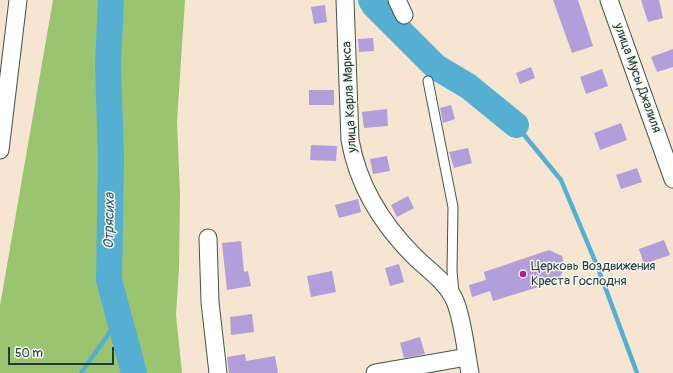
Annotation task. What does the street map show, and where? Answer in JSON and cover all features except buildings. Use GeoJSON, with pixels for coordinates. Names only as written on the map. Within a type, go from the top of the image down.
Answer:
{"type":"FeatureCollection","features":[{"type":"Feature","properties":{"kind":"street"},"geometry":{"type":"LineString","coordinates":[[0,150],[18,0]]}},
{"type":"Feature","properties":{"kind":"street","name":"улица Карла Маркса"},"geometry":{"type":"LineString","coordinates":[[345,0],[350,140],[354,160],[360,177],[382,218],[400,241],[447,288],[455,301],[468,365]]}},
{"type":"Feature","properties":{"kind":"street"},"geometry":{"type":"LineString","coordinates":[[397,0],[404,16]]}},
{"type":"Feature","properties":{"kind":"street","name":"улица Мусы Джалиля"},"geometry":{"type":"LineString","coordinates":[[608,0],[673,179]]}},
{"type":"Feature","properties":{"kind":"street"},"geometry":{"type":"LineString","coordinates":[[208,238],[210,302],[218,373]]}},
{"type":"Feature","properties":{"kind":"street"},"geometry":{"type":"LineString","coordinates":[[375,373],[468,365]]}},
{"type":"Feature","properties":{"kind":"lane"},"geometry":{"type":"LineString","coordinates":[[428,81],[453,207],[452,271],[455,301]]}},
{"type":"Feature","properties":{"kind":"green space"},"geometry":{"type":"Polygon","coordinates":[[[53,0],[185,0],[177,121],[180,195],[179,268],[176,315],[182,373],[0,373],[0,306],[53,0]]]}},
{"type":"Feature","properties":{"kind":"waterway","name":"Отрясиха"},"geometry":{"type":"LineString","coordinates":[[111,0],[108,65],[111,158],[109,280],[134,373]]}},
{"type":"Feature","properties":{"kind":"waterway"},"geometry":{"type":"LineString","coordinates":[[371,0],[374,5],[436,67],[468,86],[516,125]]}},
{"type":"Feature","properties":{"kind":"waterway"},"geometry":{"type":"LineString","coordinates":[[516,125],[561,180],[598,268],[637,373]]}},
{"type":"Feature","properties":{"kind":"waterway"},"geometry":{"type":"LineString","coordinates":[[81,373],[119,319]]}},
{"type":"Feature","properties":{"kind":"place","name":"Церковь Воздвижения Креста Господня"},"geometry":{"type":"Point","coordinates":[523,274]}}]}
